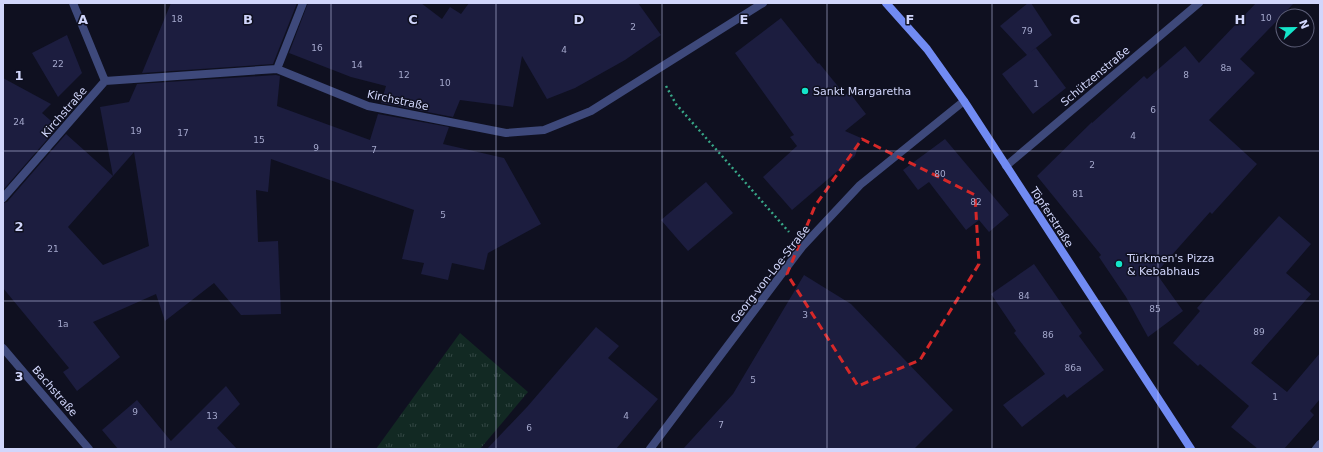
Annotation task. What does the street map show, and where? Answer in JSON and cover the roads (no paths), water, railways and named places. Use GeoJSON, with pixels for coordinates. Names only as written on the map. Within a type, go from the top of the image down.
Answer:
{"type":"FeatureCollection","features":[{"type":"Feature","properties":{"kind":"main road","name":"Töpferstraße"},"geometry":{"type":"LineString","coordinates":[[886,3],[927,50],[964,101],[1191,449]]}},
{"type":"Feature","properties":{"kind":"street"},"geometry":{"type":"LineString","coordinates":[[73,3],[105,81]]}},
{"type":"Feature","properties":{"kind":"street"},"geometry":{"type":"LineString","coordinates":[[277,70],[304,3]]}},
{"type":"Feature","properties":{"kind":"street","name":"Kirchstraße"},"geometry":{"type":"LineString","coordinates":[[3,198],[105,81],[277,70],[368,106],[506,133],[544,130],[591,111],[763,3]]}},
{"type":"Feature","properties":{"kind":"street","name":"Schützenstraße"},"geometry":{"type":"LineString","coordinates":[[1006,166],[1199,3]]}},
{"type":"Feature","properties":{"kind":"street","name":"Georg-von-Loe-Straße"},"geometry":{"type":"LineString","coordinates":[[650,449],[802,247],[860,185],[964,101]]}},
{"type":"Feature","properties":{"kind":"street","name":"Bachstraße"},"geometry":{"type":"LineString","coordinates":[[3,348],[89,449]]}},
{"type":"Feature","properties":{"kind":"street"},"geometry":{"type":"LineString","coordinates":[[1316,449],[1320,444]]}},
{"type":"Feature","properties":{"kind":"place","name":"Sankt Margaretha"},"geometry":{"type":"Point","coordinates":[805,91]}},
{"type":"Feature","properties":{"kind":"place","name":"Türkmen's Pizza & Kebabhaus"},"geometry":{"type":"Point","coordinates":[1119,264]}}]}
